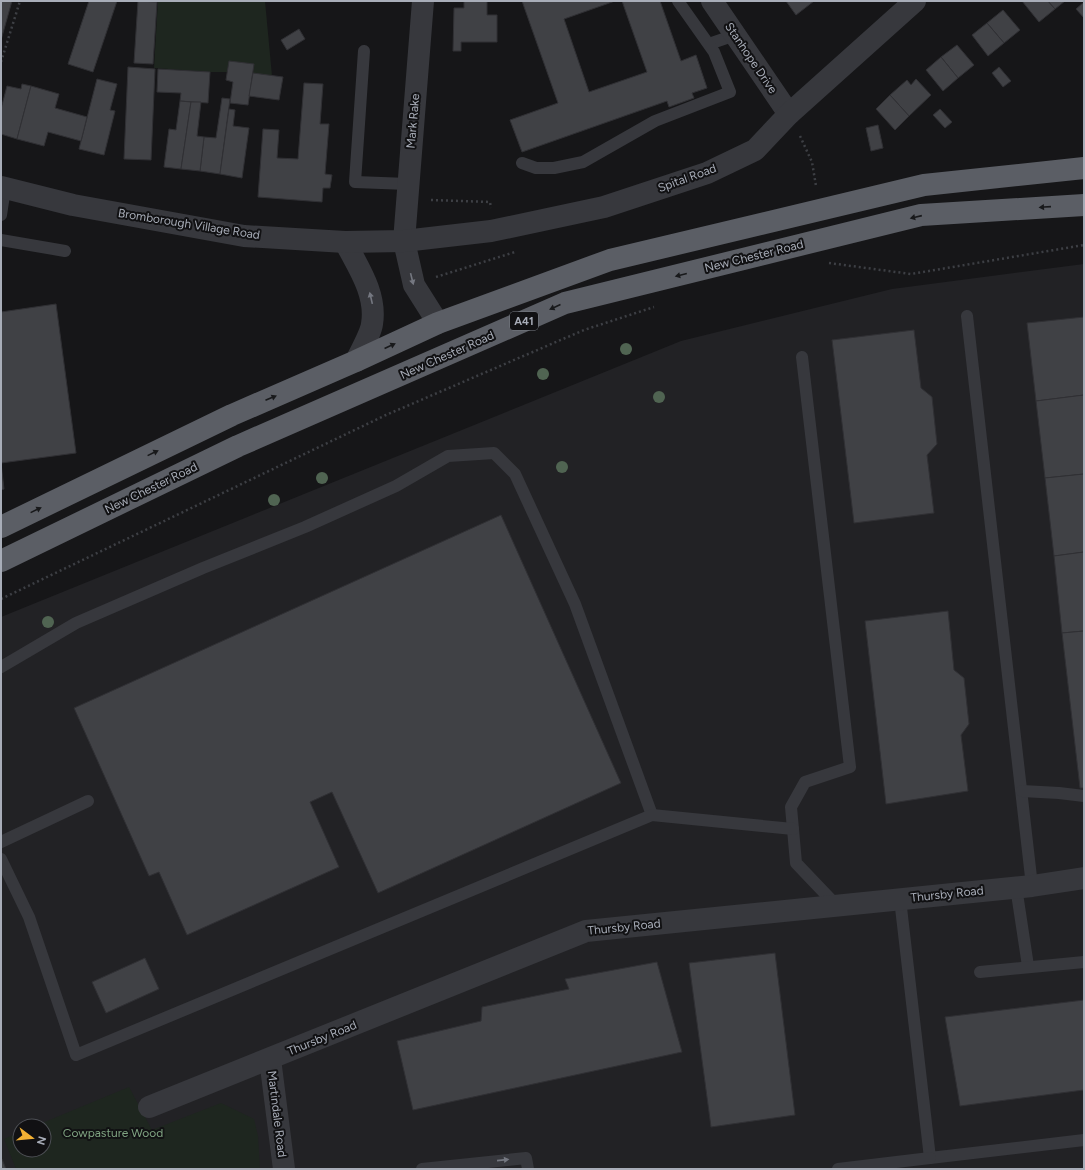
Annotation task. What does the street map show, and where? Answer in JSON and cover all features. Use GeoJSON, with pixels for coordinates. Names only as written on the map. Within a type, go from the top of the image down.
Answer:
{"type":"FeatureCollection","features":[{"type":"Feature","properties":{"kind":"highway","name":"A41"},"geometry":{"type":"LineString","coordinates":[[1,527],[232,415],[356,361],[438,323],[610,260],[924,185],[1084,168]]}},
{"type":"Feature","properties":{"kind":"highway","name":"New Chester Road"},"geometry":{"type":"LineString","coordinates":[[1,561],[238,446],[565,303],[921,215],[1084,205]]}},
{"type":"Feature","properties":{"kind":"street","name":"Mark Rake"},"geometry":{"type":"LineString","coordinates":[[423,1],[404,241],[414,285],[438,323]]}},
{"type":"Feature","properties":{"kind":"street","name":"Stanhope Drive"},"geometry":{"type":"LineString","coordinates":[[712,1],[789,114]]}},
{"type":"Feature","properties":{"kind":"street","name":"Spital Road"},"geometry":{"type":"LineString","coordinates":[[404,241],[491,230],[604,207],[707,173],[755,150],[789,114],[915,1]]}},
{"type":"Feature","properties":{"kind":"street","name":"Bromborough Village Road"},"geometry":{"type":"LineString","coordinates":[[3,188],[73,205],[244,236],[345,242],[404,241]]}},
{"type":"Feature","properties":{"kind":"street"},"geometry":{"type":"LineString","coordinates":[[345,242],[362,274],[372,299],[372,324],[356,361]]}},
{"type":"Feature","properties":{"kind":"street","name":"Thursby Road"},"geometry":{"type":"LineString","coordinates":[[149,1107],[586,931],[1024,886],[1084,878]]}},
{"type":"Feature","properties":{"kind":"street","name":"Martindale Road"},"geometry":{"type":"LineString","coordinates":[[270,1059],[284,1169]]}},
{"type":"Feature","properties":{"kind":"lane"},"geometry":{"type":"LineString","coordinates":[[522,163],[536,168],[554,168],[582,162],[655,121],[730,92],[714,52],[678,1]]}},
{"type":"Feature","properties":{"kind":"lane"},"geometry":{"type":"LineString","coordinates":[[709,44],[735,35]]}},
{"type":"Feature","properties":{"kind":"lane"},"geometry":{"type":"LineString","coordinates":[[364,51],[355,182],[408,184]]}},
{"type":"Feature","properties":{"kind":"lane"},"geometry":{"type":"LineString","coordinates":[[1,215],[3,188]]}},
{"type":"Feature","properties":{"kind":"lane"},"geometry":{"type":"LineString","coordinates":[[1,240],[65,251]]}},
{"type":"Feature","properties":{"kind":"lane"},"geometry":{"type":"LineString","coordinates":[[967,316],[1022,791],[1024,886],[1028,966]]}},
{"type":"Feature","properties":{"kind":"lane"},"geometry":{"type":"LineString","coordinates":[[802,357],[850,767],[805,782],[792,807],[793,829],[796,862],[836,905]]}},
{"type":"Feature","properties":{"kind":"lane"},"geometry":{"type":"LineString","coordinates":[[1,667],[76,623],[203,568],[305,527],[389,489],[448,456],[494,453],[515,474],[575,604],[652,815]]}},
{"type":"Feature","properties":{"kind":"lane"},"geometry":{"type":"LineString","coordinates":[[1022,791],[1084,796]]}},
{"type":"Feature","properties":{"kind":"lane"},"geometry":{"type":"LineString","coordinates":[[1,842],[88,801]]}},
{"type":"Feature","properties":{"kind":"lane"},"geometry":{"type":"LineString","coordinates":[[1,859],[29,917],[76,1055],[652,815],[793,829]]}},
{"type":"Feature","properties":{"kind":"lane"},"geometry":{"type":"LineString","coordinates":[[900,899],[930,1158]]}},
{"type":"Feature","properties":{"kind":"lane"},"geometry":{"type":"LineString","coordinates":[[980,972],[1028,966],[1084,962]]}},
{"type":"Feature","properties":{"kind":"lane"},"geometry":{"type":"LineString","coordinates":[[838,1169],[1084,1140]]}},
{"type":"Feature","properties":{"kind":"lane"},"geometry":{"type":"LineString","coordinates":[[422,1169],[526,1158],[528,1169]]}},
{"type":"Feature","properties":{"kind":"path"},"geometry":{"type":"LineString","coordinates":[[1,62],[20,1]]}},
{"type":"Feature","properties":{"kind":"path"},"geometry":{"type":"LineString","coordinates":[[789,114],[812,162],[820,210]]}},
{"type":"Feature","properties":{"kind":"path"},"geometry":{"type":"LineString","coordinates":[[823,262],[911,274],[1084,245]]}},
{"type":"Feature","properties":{"kind":"path"},"geometry":{"type":"LineString","coordinates":[[1,599],[386,415],[584,330],[660,305]]}},
{"type":"Feature","properties":{"kind":"shaded area"},"geometry":{"type":"Polygon","coordinates":[[[1084,264],[1084,1169],[1,1169],[1,617],[681,341],[892,289],[1084,264]]]}},
{"type":"Feature","properties":{"kind":"green space"},"geometry":{"type":"Polygon","coordinates":[[[158,1],[265,1],[272,76],[253,73],[254,64],[229,61],[227,72],[154,68],[158,1]]]}},
{"type":"Feature","properties":{"kind":"green space","name":"Cowpasture Wood"},"geometry":{"type":"Polygon","coordinates":[[[129,1087],[152,1130],[221,1103],[254,1119],[258,1136],[260,1169],[16,1169],[4,1139],[12,1136],[12,1158],[52,1158],[52,1119],[129,1087]]]}},
{"type":"Feature","properties":{"kind":"building"},"geometry":{"type":"Polygon","coordinates":[[[1,1],[12,1],[1,40],[1,1]]]}},
{"type":"Feature","properties":{"kind":"building"},"geometry":{"type":"Polygon","coordinates":[[[89,1],[117,1],[93,72],[68,64],[89,1]]]}},
{"type":"Feature","properties":{"kind":"building"},"geometry":{"type":"Polygon","coordinates":[[[138,1],[157,2],[153,64],[134,63],[138,1]]]}},
{"type":"Feature","properties":{"kind":"building"},"geometry":{"type":"Polygon","coordinates":[[[464,1],[487,1],[487,15],[497,15],[497,42],[461,42],[461,51],[453,51],[454,8],[464,8],[464,1]]]}},
{"type":"Feature","properties":{"kind":"building"},"geometry":{"type":"Polygon","coordinates":[[[522,1],[615,1],[564,19],[589,92],[647,72],[622,1],[660,1],[681,61],[696,55],[707,88],[692,93],[694,98],[669,107],[667,101],[522,152],[510,120],[558,103],[522,1]]]}},
{"type":"Feature","properties":{"kind":"building"},"geometry":{"type":"Polygon","coordinates":[[[786,1],[814,1],[796,15],[786,1]]]}},
{"type":"Feature","properties":{"kind":"building"},"geometry":{"type":"Polygon","coordinates":[[[1022,1],[1048,1],[1055,9],[1039,22],[1022,1]]]}},
{"type":"Feature","properties":{"kind":"building"},"geometry":{"type":"Polygon","coordinates":[[[1048,1],[1065,1],[1055,9],[1048,1]]]}},
{"type":"Feature","properties":{"kind":"building"},"geometry":{"type":"Polygon","coordinates":[[[1084,2],[1084,18],[1076,9],[1084,2]]]}},
{"type":"Feature","properties":{"kind":"building"},"geometry":{"type":"Polygon","coordinates":[[[1003,10],[1020,30],[1004,43],[987,23],[1003,10]]]}},
{"type":"Feature","properties":{"kind":"building"},"geometry":{"type":"Polygon","coordinates":[[[987,23],[1004,43],[988,56],[972,35],[987,23]]]}},
{"type":"Feature","properties":{"kind":"building"},"geometry":{"type":"Polygon","coordinates":[[[299,29],[305,39],[287,50],[281,40],[299,29]]]}},
{"type":"Feature","properties":{"kind":"building"},"geometry":{"type":"Polygon","coordinates":[[[957,45],[974,65],[958,78],[941,57],[957,45]]]}},
{"type":"Feature","properties":{"kind":"building"},"geometry":{"type":"Polygon","coordinates":[[[941,57],[958,78],[943,91],[926,70],[941,57]]]}},
{"type":"Feature","properties":{"kind":"building"},"geometry":{"type":"Polygon","coordinates":[[[229,61],[254,64],[248,105],[230,103],[233,82],[226,80],[229,61]]]}},
{"type":"Feature","properties":{"kind":"building"},"geometry":{"type":"Polygon","coordinates":[[[128,67],[155,69],[151,160],[124,159],[128,67]]]}},
{"type":"Feature","properties":{"kind":"building"},"geometry":{"type":"Polygon","coordinates":[[[999,67],[1011,81],[1003,87],[992,73],[999,67]]]}},
{"type":"Feature","properties":{"kind":"building"},"geometry":{"type":"Polygon","coordinates":[[[158,69],[210,72],[208,103],[180,101],[181,93],[157,92],[158,69]]]}},
{"type":"Feature","properties":{"kind":"building"},"geometry":{"type":"Polygon","coordinates":[[[253,73],[283,77],[279,100],[249,96],[253,73]]]}},
{"type":"Feature","properties":{"kind":"building"},"geometry":{"type":"Polygon","coordinates":[[[97,79],[117,84],[110,110],[115,111],[104,155],[79,149],[97,79]]]}},
{"type":"Feature","properties":{"kind":"building"},"geometry":{"type":"Polygon","coordinates":[[[916,79],[931,95],[909,116],[890,95],[907,80],[911,85],[916,79]]]}},
{"type":"Feature","properties":{"kind":"building"},"geometry":{"type":"Polygon","coordinates":[[[304,83],[323,84],[320,124],[329,124],[325,174],[332,175],[330,188],[323,188],[322,202],[258,197],[263,129],[279,130],[277,158],[298,159],[304,83]]]}},
{"type":"Feature","properties":{"kind":"building"},"geometry":{"type":"Polygon","coordinates":[[[22,84],[31,86],[17,139],[1,134],[1,109],[7,86],[21,89],[22,84]]]}},
{"type":"Feature","properties":{"kind":"building"},"geometry":{"type":"Polygon","coordinates":[[[31,86],[59,94],[55,108],[87,117],[81,141],[48,132],[44,146],[17,139],[31,86]]]}},
{"type":"Feature","properties":{"kind":"building"},"geometry":{"type":"Polygon","coordinates":[[[890,95],[909,116],[895,130],[876,109],[890,95]]]}},
{"type":"Feature","properties":{"kind":"building"},"geometry":{"type":"Polygon","coordinates":[[[222,98],[230,99],[220,174],[200,171],[204,137],[216,138],[222,98]]]}},
{"type":"Feature","properties":{"kind":"building"},"geometry":{"type":"Polygon","coordinates":[[[180,101],[191,102],[181,169],[164,167],[169,129],[176,130],[180,101]]]}},
{"type":"Feature","properties":{"kind":"building"},"geometry":{"type":"Polygon","coordinates":[[[191,102],[201,102],[197,136],[204,137],[200,171],[181,169],[191,102]]]}},
{"type":"Feature","properties":{"kind":"building"},"geometry":{"type":"Polygon","coordinates":[[[229,109],[235,110],[233,126],[249,128],[242,178],[220,174],[229,109]]]}},
{"type":"Feature","properties":{"kind":"building"},"geometry":{"type":"Polygon","coordinates":[[[940,109],[952,122],[945,128],[933,115],[940,109]]]}},
{"type":"Feature","properties":{"kind":"building"},"geometry":{"type":"Polygon","coordinates":[[[878,125],[883,148],[871,151],[866,128],[878,125]]]}},
{"type":"Feature","properties":{"kind":"building"},"geometry":{"type":"Polygon","coordinates":[[[56,304],[76,453],[1,463],[1,312],[56,304]]]}},
{"type":"Feature","properties":{"kind":"building"},"geometry":{"type":"Polygon","coordinates":[[[1084,317],[1084,395],[1036,401],[1027,323],[1084,317]]]}},
{"type":"Feature","properties":{"kind":"building"},"geometry":{"type":"Polygon","coordinates":[[[914,330],[921,388],[932,397],[937,444],[927,455],[934,513],[854,523],[832,340],[914,330]]]}},
{"type":"Feature","properties":{"kind":"building"},"geometry":{"type":"Polygon","coordinates":[[[1084,395],[1084,474],[1045,478],[1036,401],[1084,395]]]}},
{"type":"Feature","properties":{"kind":"building"},"geometry":{"type":"Polygon","coordinates":[[[1,463],[4,489],[1,490],[1,463]]]}},
{"type":"Feature","properties":{"kind":"building"},"geometry":{"type":"Polygon","coordinates":[[[1084,474],[1084,552],[1054,556],[1045,478],[1084,474]]]}},
{"type":"Feature","properties":{"kind":"building"},"geometry":{"type":"Polygon","coordinates":[[[501,515],[621,783],[378,893],[332,792],[310,802],[339,867],[187,935],[159,872],[149,876],[74,708],[501,515]]]}},
{"type":"Feature","properties":{"kind":"building"},"geometry":{"type":"Polygon","coordinates":[[[1084,552],[1084,631],[1062,633],[1054,556],[1084,552]]]}},
{"type":"Feature","properties":{"kind":"building"},"geometry":{"type":"Polygon","coordinates":[[[948,611],[954,670],[964,678],[969,724],[961,735],[968,791],[886,804],[865,621],[948,611]]]}},
{"type":"Feature","properties":{"kind":"building"},"geometry":{"type":"Polygon","coordinates":[[[1084,631],[1084,788],[1080,788],[1062,633],[1084,631]]]}},
{"type":"Feature","properties":{"kind":"building"},"geometry":{"type":"Polygon","coordinates":[[[775,953],[795,1115],[711,1127],[689,963],[775,953]]]}},
{"type":"Feature","properties":{"kind":"building"},"geometry":{"type":"Polygon","coordinates":[[[145,958],[159,989],[106,1013],[92,982],[145,958]]]}},
{"type":"Feature","properties":{"kind":"building"},"geometry":{"type":"Polygon","coordinates":[[[657,962],[682,1052],[413,1110],[397,1041],[481,1021],[482,1007],[569,989],[565,979],[657,962]]]}},
{"type":"Feature","properties":{"kind":"building"},"geometry":{"type":"Polygon","coordinates":[[[1084,1000],[1084,1090],[960,1106],[945,1017],[1084,1000]]]}},
{"type":"Feature","properties":{"kind":"building"},"geometry":{"type":"Polygon","coordinates":[[[2,1159],[6,1169],[1,1169],[2,1159]]]}}]}
